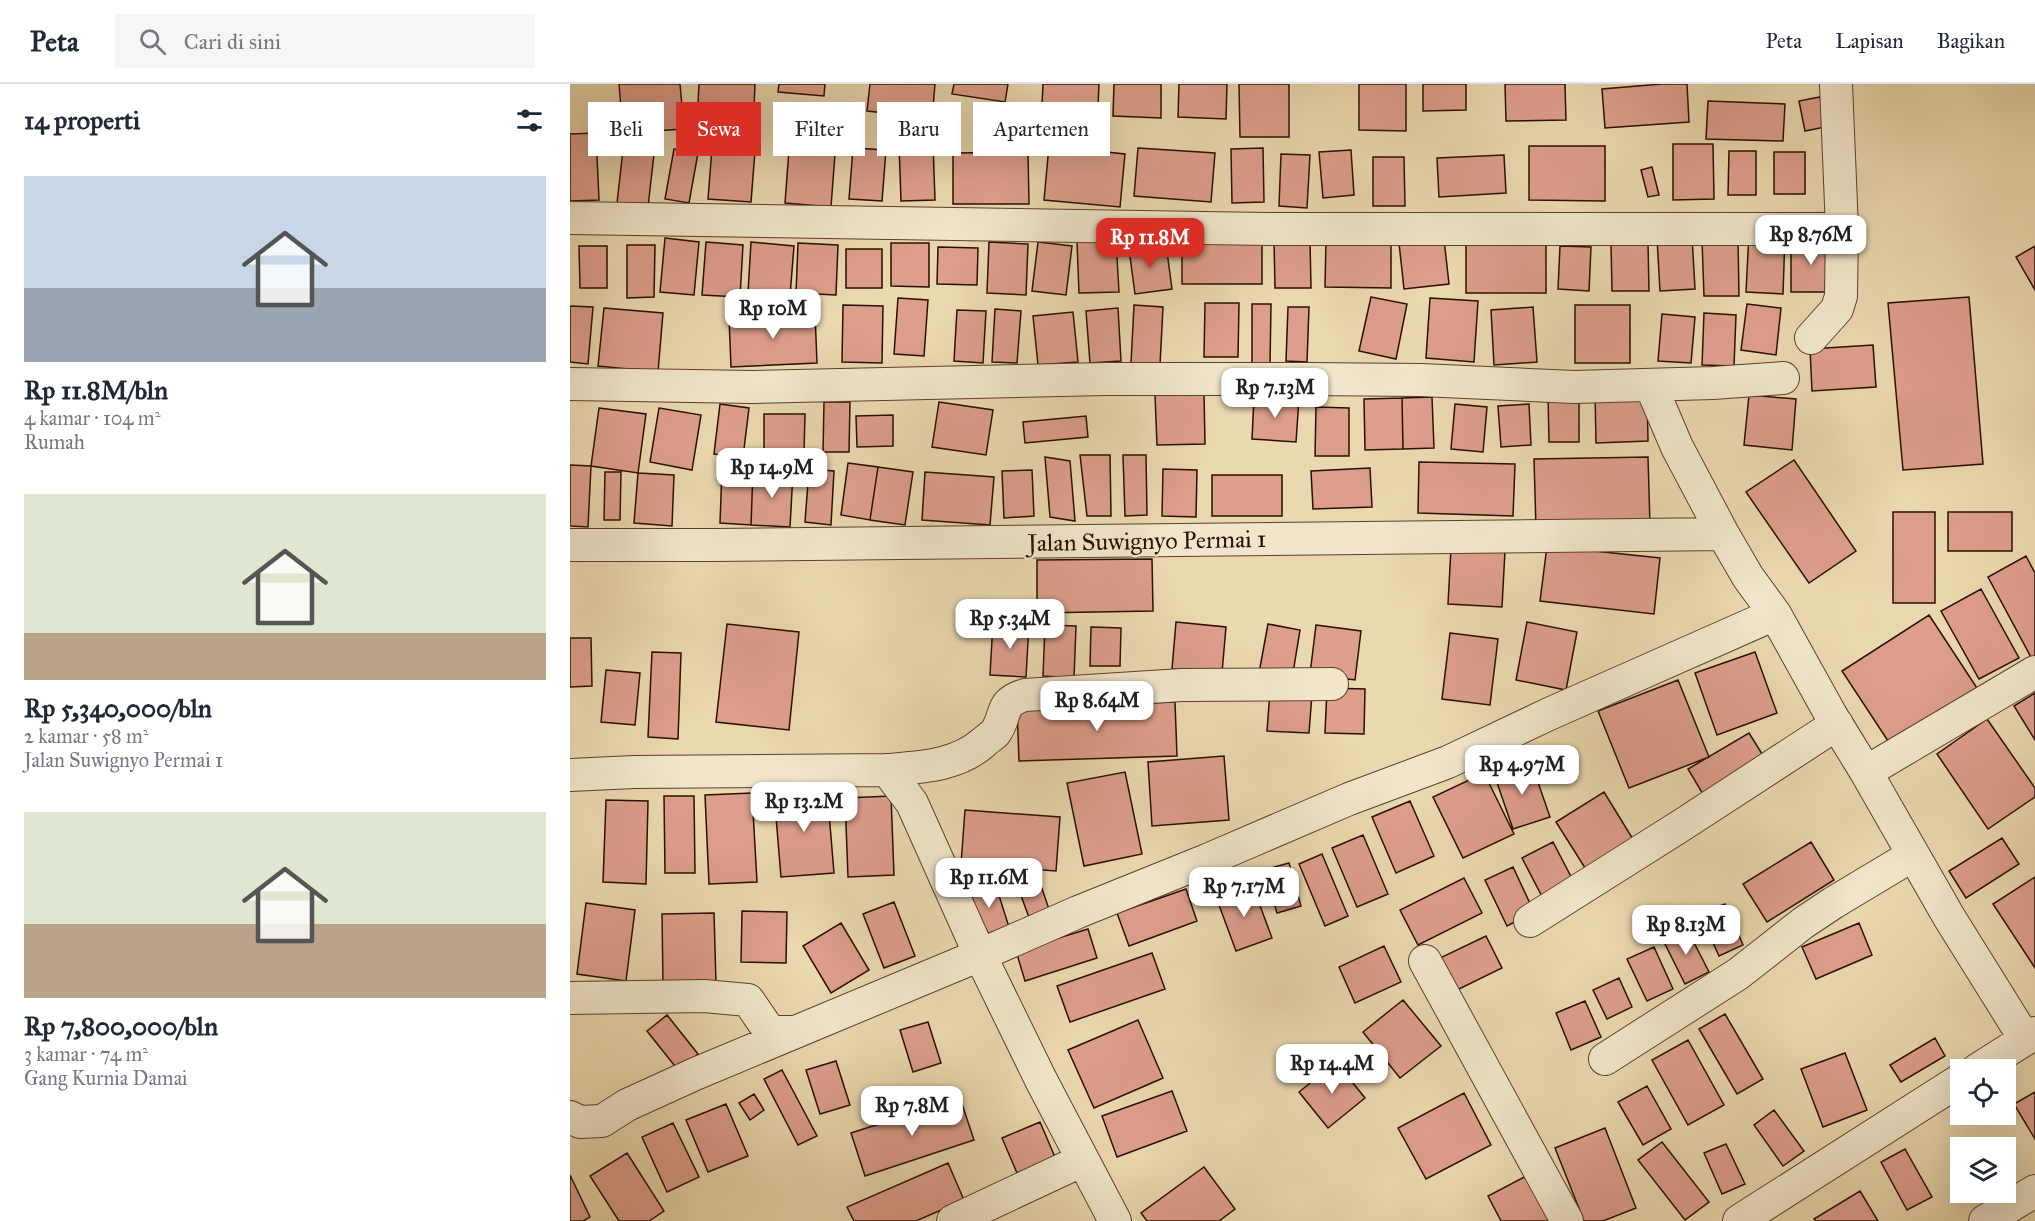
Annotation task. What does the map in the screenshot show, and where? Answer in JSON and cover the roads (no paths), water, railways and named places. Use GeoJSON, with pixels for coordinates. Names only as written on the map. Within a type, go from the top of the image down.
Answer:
{"type":"FeatureCollection","features":[{"type":"Feature","properties":{"kind":"street"},"geometry":{"type":"LineString","coordinates":[[1811,338],[1837,309],[1841,296],[1842,229],[1836,84]]}},
{"type":"Feature","properties":{"kind":"street"},"geometry":{"type":"LineString","coordinates":[[570,219],[1267,229],[1842,229]]}},
{"type":"Feature","properties":{"kind":"street"},"geometry":{"type":"LineString","coordinates":[[570,384],[752,387],[1057,380],[1306,379],[1421,380],[1574,387],[1651,386],[1784,378]]}},
{"type":"Feature","properties":{"kind":"street"},"geometry":{"type":"LineString","coordinates":[[1651,386],[1677,447],[1723,534],[1748,576],[1775,614],[1949,917],[2030,1036],[1994,1059]]}},
{"type":"Feature","properties":{"kind":"street","name":"Jalan Suwignyo Permai 1"},"geometry":{"type":"LineString","coordinates":[[570,545],[1723,534]]}},
{"type":"Feature","properties":{"kind":"street"},"geometry":{"type":"LineString","coordinates":[[570,1117],[580,1122],[602,1121],[627,1105],[695,1074],[1348,800],[1448,762],[1559,709],[1775,614]]}},
{"type":"Feature","properties":{"kind":"street"},"geometry":{"type":"LineString","coordinates":[[1866,772],[2035,672]]}},
{"type":"Feature","properties":{"kind":"street"},"geometry":{"type":"LineString","coordinates":[[570,775],[634,772],[887,770],[949,763],[973,752],[995,733],[1004,710],[1013,699],[1025,695],[1182,685],[1332,684]]}},
{"type":"Feature","properties":{"kind":"street"},"geometry":{"type":"LineString","coordinates":[[1530,921],[1837,724]]}},
{"type":"Feature","properties":{"kind":"street"},"geometry":{"type":"LineString","coordinates":[[887,770],[912,803],[1041,1080],[1115,1221]]}},
{"type":"Feature","properties":{"kind":"street"},"geometry":{"type":"LineString","coordinates":[[1605,1059],[1738,974],[1803,923],[1833,903],[1913,855]]}},
{"type":"Feature","properties":{"kind":"street"},"geometry":{"type":"LineString","coordinates":[[1425,961],[1567,1221]]}},
{"type":"Feature","properties":{"kind":"street"},"geometry":{"type":"LineString","coordinates":[[570,998],[704,996],[748,1000],[770,1032],[796,1032]]}},
{"type":"Feature","properties":{"kind":"street"},"geometry":{"type":"LineString","coordinates":[[1738,1221],[1950,1086]]}},
{"type":"Feature","properties":{"kind":"street"},"geometry":{"type":"LineString","coordinates":[[953,1221],[1083,1160]]}},
{"type":"Feature","properties":{"kind":"street"},"geometry":{"type":"LineString","coordinates":[[1985,1221],[2035,1191]]}}]}
